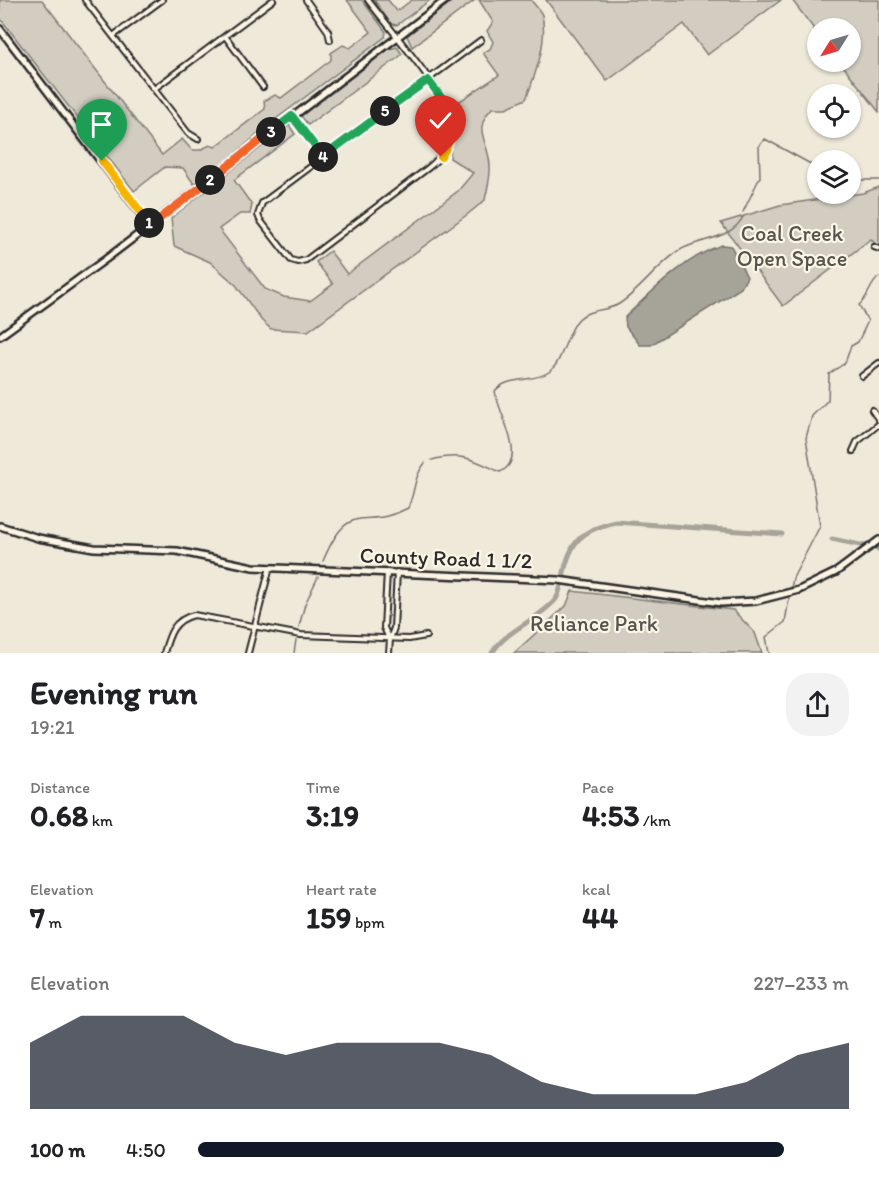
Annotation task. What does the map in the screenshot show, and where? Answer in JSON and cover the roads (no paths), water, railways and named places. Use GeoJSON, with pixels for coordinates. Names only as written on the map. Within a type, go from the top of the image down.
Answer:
{"type":"FeatureCollection","features":[{"type":"Feature","properties":{"kind":"street"},"geometry":{"type":"LineString","coordinates":[[85,0],[188,133],[198,139]]}},
{"type":"Feature","properties":{"kind":"street"},"geometry":{"type":"LineString","coordinates":[[113,36],[162,0]]}},
{"type":"Feature","properties":{"kind":"street"},"geometry":{"type":"LineString","coordinates":[[154,89],[273,0]]}},
{"type":"Feature","properties":{"kind":"street"},"geometry":{"type":"LineString","coordinates":[[306,0],[328,31],[330,40]]}},
{"type":"Feature","properties":{"kind":"street"},"geometry":{"type":"LineString","coordinates":[[368,0],[428,80],[450,113],[451,132],[441,157],[306,260],[298,262],[286,256],[260,220],[259,208],[323,158],[428,80],[481,40]]}},
{"type":"Feature","properties":{"kind":"street"},"geometry":{"type":"LineString","coordinates":[[0,336],[150,226],[446,0]]}},
{"type":"Feature","properties":{"kind":"street"},"geometry":{"type":"LineString","coordinates":[[0,29],[150,226]]}},
{"type":"Feature","properties":{"kind":"street"},"geometry":{"type":"LineString","coordinates":[[225,36],[262,87]]}},
{"type":"Feature","properties":{"kind":"street"},"geometry":{"type":"LineString","coordinates":[[292,116],[323,158]]}},
{"type":"Feature","properties":{"kind":"street"},"geometry":{"type":"LineString","coordinates":[[862,376],[879,363]]}},
{"type":"Feature","properties":{"kind":"street"},"geometry":{"type":"LineString","coordinates":[[853,451],[856,442],[879,422],[872,410]]}},
{"type":"Feature","properties":{"kind":"street","name":"County Road 1 1/2"},"geometry":{"type":"LineString","coordinates":[[0,526],[38,538],[94,548],[177,551],[252,567],[558,580],[706,602],[734,603],[765,599],[799,590],[836,572],[878,541]]}},
{"type":"Feature","properties":{"kind":"street"},"geometry":{"type":"LineString","coordinates":[[248,653],[270,567]]}},
{"type":"Feature","properties":{"kind":"street"},"geometry":{"type":"LineString","coordinates":[[387,572],[384,628],[390,639]]}},
{"type":"Feature","properties":{"kind":"street"},"geometry":{"type":"LineString","coordinates":[[388,653],[394,628],[397,572]]}},
{"type":"Feature","properties":{"kind":"street"},"geometry":{"type":"LineString","coordinates":[[164,653],[172,629],[190,616],[200,615],[301,635],[390,639],[426,636]]}},
{"type":"Feature","properties":{"kind":"waterway"},"geometry":{"type":"LineString","coordinates":[[743,212],[760,177],[759,146],[765,139],[807,162]]}},
{"type":"Feature","properties":{"kind":"waterway"},"geometry":{"type":"LineString","coordinates":[[861,180],[879,180]]}},
{"type":"Feature","properties":{"kind":"waterway"},"geometry":{"type":"LineString","coordinates":[[432,460],[452,457],[468,458],[500,472],[508,466],[512,457],[512,447],[495,391],[507,383],[549,372],[557,362],[573,327],[581,317],[619,304],[680,250],[731,230],[743,217]]}},
{"type":"Feature","properties":{"kind":"waterway"},"geometry":{"type":"LineString","coordinates":[[791,589],[793,578],[820,526],[806,438],[812,416],[828,400],[829,374],[845,363],[851,346],[858,342],[868,321],[859,305],[879,277]]}},
{"type":"Feature","properties":{"kind":"waterway"},"geometry":{"type":"LineString","coordinates":[[323,561],[341,529],[350,522],[393,515],[408,508],[419,473],[425,463]]}},
{"type":"Feature","properties":{"kind":"waterway"},"geometry":{"type":"LineString","coordinates":[[492,653],[506,637],[541,613],[556,599],[569,554],[579,539],[594,529],[616,522],[782,534]]}},
{"type":"Feature","properties":{"kind":"waterway"},"geometry":{"type":"LineString","coordinates":[[832,539],[879,549]]}},
{"type":"Feature","properties":{"kind":"waterway"},"geometry":{"type":"LineString","coordinates":[[299,627],[305,604],[318,577]]}},
{"type":"Feature","properties":{"kind":"waterway"},"geometry":{"type":"LineString","coordinates":[[769,653],[766,637],[785,622],[790,593]]}},
{"type":"Feature","properties":{"kind":"waterway"},"geometry":{"type":"LineString","coordinates":[[294,653],[296,640]]}},
{"type":"Feature","properties":{"kind":"park label","name":"Coal Creek Open Space"},"geometry":{"type":"Point","coordinates":[792,246]}},
{"type":"Feature","properties":{"kind":"park label","name":"Reliance Park"},"geometry":{"type":"Point","coordinates":[594,623]}}]}
